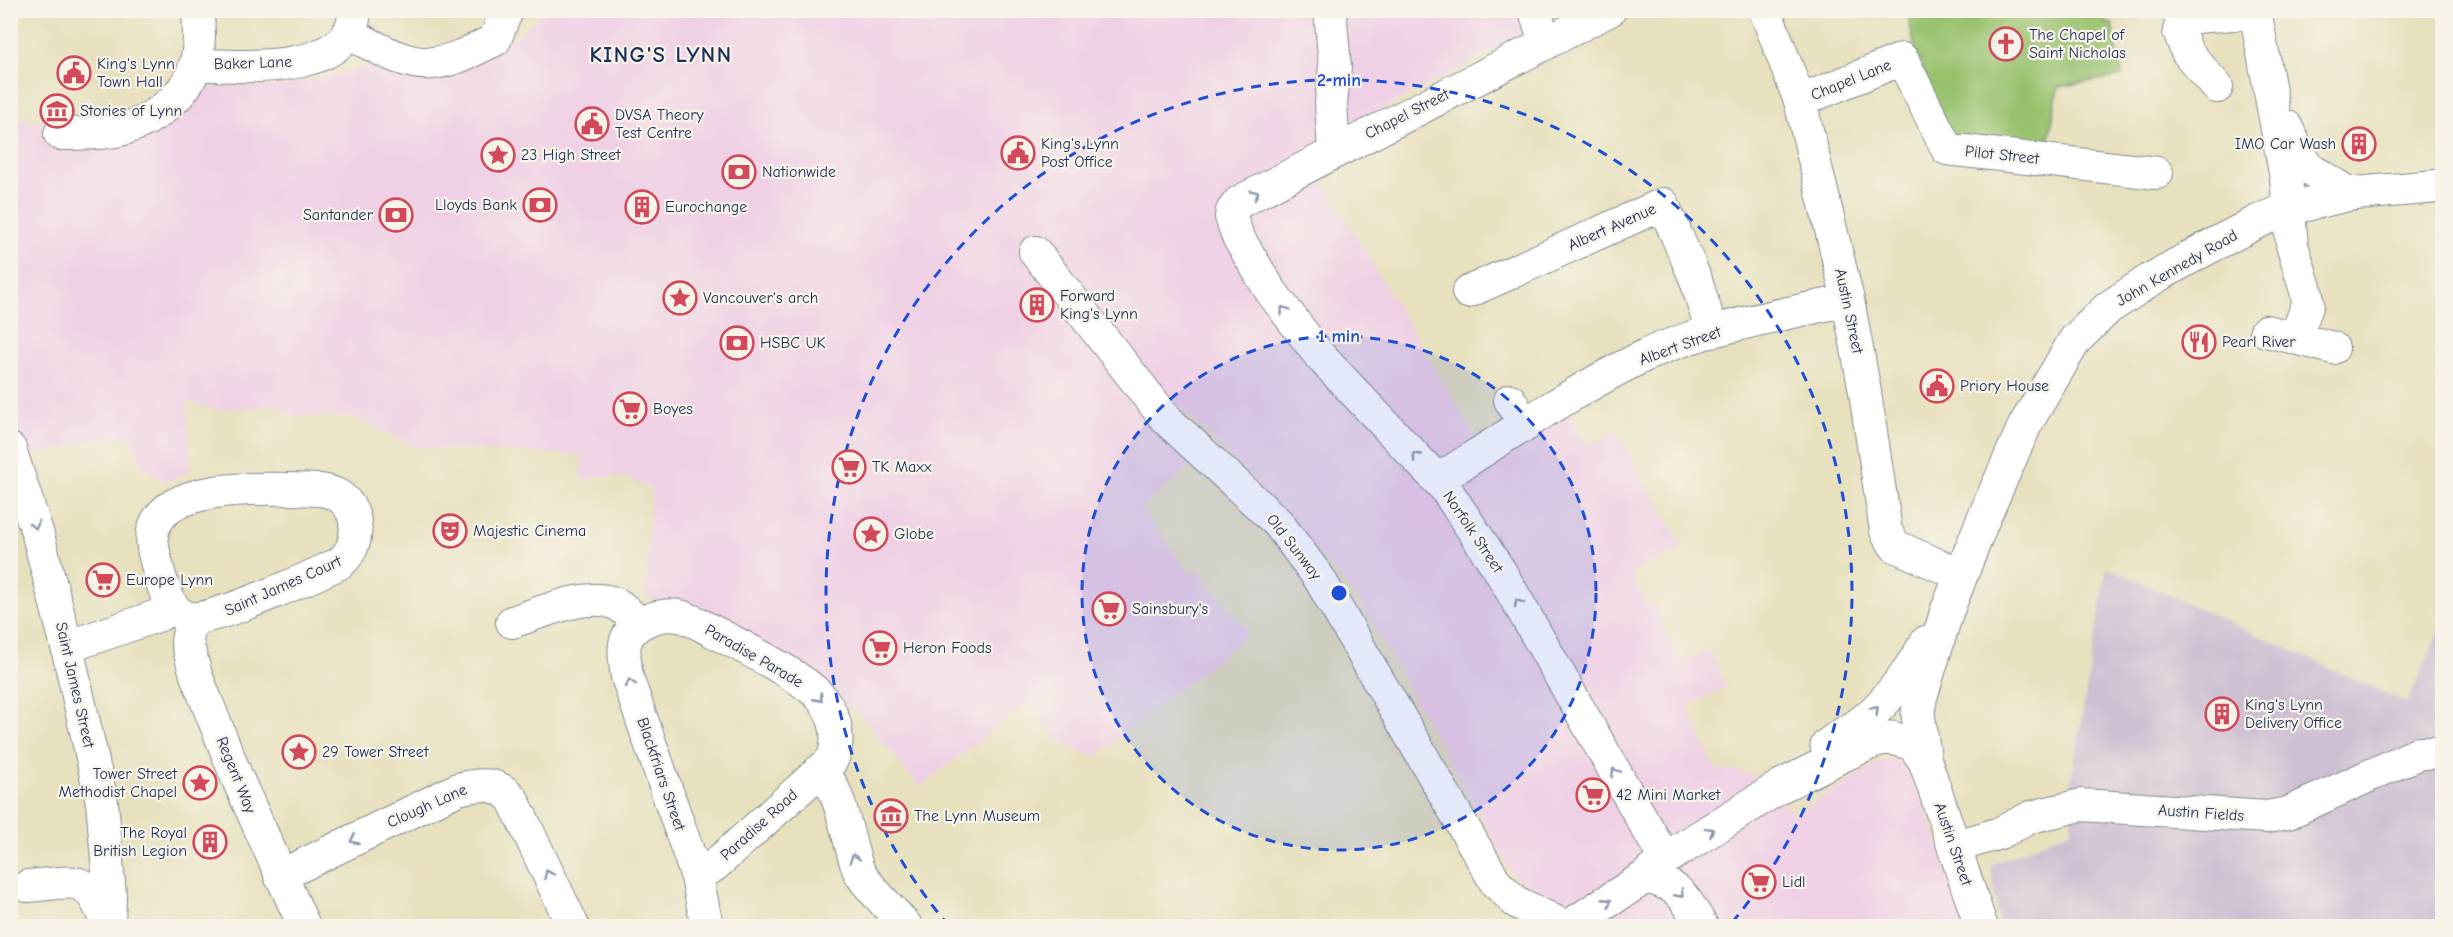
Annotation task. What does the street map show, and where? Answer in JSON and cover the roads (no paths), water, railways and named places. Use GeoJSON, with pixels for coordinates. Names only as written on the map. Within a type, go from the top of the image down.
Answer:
{"type":"FeatureCollection","features":[{"type":"Feature","properties":{"kind":"main road","name":"John Kennedy Road"},"geometry":{"type":"LineString","coordinates":[[1925,762],[1918,714],[1920,699],[1947,611],[1982,522],[2025,425],[2075,340],[2108,308],[2150,280],[2257,222],[2288,209],[2350,194],[2442,186]]}},
{"type":"Feature","properties":{"kind":"main road","name":"John Kennedy Road"},"geometry":{"type":"LineString","coordinates":[[1781,786],[1835,738],[1865,720],[1882,703],[1908,671],[1947,611]]}},
{"type":"Feature","properties":{"kind":"main road","name":"John Kennedy Road"},"geometry":{"type":"LineString","coordinates":[[1570,927],[1655,868],[1781,786],[1879,739],[1892,738],[1913,744],[1925,762]]}},
{"type":"Feature","properties":{"kind":"main road","name":"Austin Street"},"geometry":{"type":"LineString","coordinates":[[1925,762],[1982,927]]}},
{"type":"Feature","properties":{"kind":"street"},"geometry":{"type":"LineString","coordinates":[[352,22],[398,56],[430,64],[458,57],[495,40],[507,10]]}},
{"type":"Feature","properties":{"kind":"street"},"geometry":{"type":"LineString","coordinates":[[1330,10],[1335,67],[1331,103],[1334,152]]}},
{"type":"Feature","properties":{"kind":"street"},"geometry":{"type":"LineString","coordinates":[[1535,10],[1545,44]]}},
{"type":"Feature","properties":{"kind":"street","name":"Chapel Street"},"geometry":{"type":"LineString","coordinates":[[1238,237],[1231,216],[1235,206],[1334,152],[1610,10]]}},
{"type":"Feature","properties":{"kind":"street","name":"Austin Street"},"geometry":{"type":"LineString","coordinates":[[1765,10],[1800,101],[1848,300],[1865,392],[1886,531],[1895,546],[1962,575]]}},
{"type":"Feature","properties":{"kind":"street"},"geometry":{"type":"LineString","coordinates":[[2217,87],[2187,52],[2179,31],[2182,13],[2256,11],[2286,178],[2292,246],[2308,304],[2281,334],[2333,348]]}},
{"type":"Feature","properties":{"kind":"street"},"geometry":{"type":"LineString","coordinates":[[60,134],[123,129],[141,122],[171,102],[190,78],[196,64],[200,29],[198,12]]}},
{"type":"Feature","properties":{"kind":"street","name":"Baker Lane"},"geometry":{"type":"LineString","coordinates":[[196,64],[239,66],[288,64],[322,54],[337,45],[352,22]]}},
{"type":"Feature","properties":{"kind":"street","name":"Chapel Lane"},"geometry":{"type":"LineString","coordinates":[[1800,101],[1902,59]]}},
{"type":"Feature","properties":{"kind":"street","name":"Pilot Street"},"geometry":{"type":"LineString","coordinates":[[1902,59],[1947,149],[2157,173]]}},
{"type":"Feature","properties":{"kind":"street"},"geometry":{"type":"LineString","coordinates":[[2273,98],[2303,161],[2321,177],[2350,194]]}},
{"type":"Feature","properties":{"kind":"street","name":"Albert Avenue"},"geometry":{"type":"LineString","coordinates":[[1468,292],[1663,204],[1696,280],[1712,332]]}},
{"type":"Feature","properties":{"kind":"street","name":"Norfolk Street"},"geometry":{"type":"LineString","coordinates":[[1238,237],[1269,290],[1294,325],[1320,356],[1444,488],[1500,571],[1655,868]]}},
{"type":"Feature","properties":{"kind":"street","name":"Old Sunway"},"geometry":{"type":"LineString","coordinates":[[1035,252],[1166,419],[1278,523],[1319,578],[1496,883],[1509,927]]}},
{"type":"Feature","properties":{"kind":"street","name":"Albert Street"},"geometry":{"type":"LineString","coordinates":[[1444,488],[1445,479],[1450,472],[1471,458],[1518,413],[1643,356],[1712,332],[1848,300]]}},
{"type":"Feature","properties":{"kind":"street","name":"Saint James Street"},"geometry":{"type":"LineString","coordinates":[[10,449],[38,535],[67,647],[102,802],[110,895],[108,927]]}},
{"type":"Feature","properties":{"kind":"street","name":"Saint James Court"},"geometry":{"type":"LineString","coordinates":[[67,647],[180,610],[215,615],[340,564],[348,557],[355,541],[356,522],[348,506],[339,496],[321,490],[214,493],[175,504],[160,517],[153,532],[154,551],[180,610]]}},
{"type":"Feature","properties":{"kind":"street"},"geometry":{"type":"LineString","coordinates":[[512,622],[584,600],[602,600],[616,603],[639,624]]}},
{"type":"Feature","properties":{"kind":"street","name":"Regent Way"},"geometry":{"type":"LineString","coordinates":[[180,610],[190,658],[238,780],[304,927]]}},
{"type":"Feature","properties":{"kind":"street","name":"Paradise Parade"},"geometry":{"type":"LineString","coordinates":[[639,624],[657,617],[681,616],[802,681],[822,698],[831,713],[837,734],[836,752],[832,760],[819,771]]}},
{"type":"Feature","properties":{"kind":"street","name":"Blackfriars Street"},"geometry":{"type":"LineString","coordinates":[[639,624],[629,634],[625,644],[627,677],[697,877],[707,927]]}},
{"type":"Feature","properties":{"kind":"street","name":"Austin Fields"},"geometry":{"type":"LineString","coordinates":[[1954,847],[2000,832],[2031,817],[2081,805],[2267,818],[2288,813],[2419,753],[2442,753]]}},
{"type":"Feature","properties":{"kind":"street"},"geometry":{"type":"LineString","coordinates":[[819,771],[826,776],[838,799],[858,871],[897,915]]}},
{"type":"Feature","properties":{"kind":"street","name":"Paradise Road"},"geometry":{"type":"LineString","coordinates":[[697,877],[715,865],[819,771]]}},
{"type":"Feature","properties":{"kind":"street","name":"Clough Lane"},"geometry":{"type":"LineString","coordinates":[[280,876],[458,789],[484,784],[499,787],[513,800],[573,927]]}},
{"type":"Feature","properties":{"kind":"street"},"geometry":{"type":"LineString","coordinates":[[19,890],[106,850]]}},
{"type":"Feature","properties":{"kind":"street"},"geometry":{"type":"LineString","coordinates":[[1655,868],[1667,883],[1677,889],[1702,927]]}},
{"type":"Feature","properties":{"kind":"street","name":"Saint James Street"},"geometry":{"type":"LineString","coordinates":[[19,890],[72,882],[90,888],[99,903],[108,927]]}},
{"type":"Feature","properties":{"kind":"street","name":"Old Sunway"},"geometry":{"type":"LineString","coordinates":[[1496,883],[1516,902],[1564,927]]}},
{"type":"Feature","properties":{"kind":"place","name":"The Chapel of Saint Nicholas"},"geometry":{"type":"Point","coordinates":[2006,44]}},
{"type":"Feature","properties":{"kind":"place","name":"King's Lynn Town Hall"},"geometry":{"type":"Point","coordinates":[74,73]}},
{"type":"Feature","properties":{"kind":"place","name":"Stories of Lynn"},"geometry":{"type":"Point","coordinates":[57,111]}},
{"type":"Feature","properties":{"kind":"place","name":"DVSA Theory Test Centre"},"geometry":{"type":"Point","coordinates":[592,124]}},
{"type":"Feature","properties":{"kind":"place","name":"IMO Car Wash"},"geometry":{"type":"Point","coordinates":[2359,144]}},
{"type":"Feature","properties":{"kind":"place","name":"King's Lynn Post Office"},"geometry":{"type":"Point","coordinates":[1018,153]}},
{"type":"Feature","properties":{"kind":"place","name":"23 High Street"},"geometry":{"type":"Point","coordinates":[498,155]}},
{"type":"Feature","properties":{"kind":"place","name":"Nationwide"},"geometry":{"type":"Point","coordinates":[739,172]}},
{"type":"Feature","properties":{"kind":"place","name":"Lloyds Bank"},"geometry":{"type":"Point","coordinates":[540,205]}},
{"type":"Feature","properties":{"kind":"place","name":"Eurochange"},"geometry":{"type":"Point","coordinates":[642,207]}},
{"type":"Feature","properties":{"kind":"place","name":"Santander"},"geometry":{"type":"Point","coordinates":[396,215]}},
{"type":"Feature","properties":{"kind":"place","name":"Vancouver's arch"},"geometry":{"type":"Point","coordinates":[680,298]}},
{"type":"Feature","properties":{"kind":"place","name":"Forward King's Lynn"},"geometry":{"type":"Point","coordinates":[1037,305]}},
{"type":"Feature","properties":{"kind":"place","name":"Pearl River"},"geometry":{"type":"Point","coordinates":[2199,342]}},
{"type":"Feature","properties":{"kind":"place","name":"HSBC UK"},"geometry":{"type":"Point","coordinates":[737,343]}},
{"type":"Feature","properties":{"kind":"place","name":"Priory House"},"geometry":{"type":"Point","coordinates":[1937,386]}},
{"type":"Feature","properties":{"kind":"place","name":"Boyes"},"geometry":{"type":"Point","coordinates":[630,409]}},
{"type":"Feature","properties":{"kind":"place","name":"TK Maxx"},"geometry":{"type":"Point","coordinates":[849,467]}},
{"type":"Feature","properties":{"kind":"place","name":"Majestic Cinema"},"geometry":{"type":"Point","coordinates":[450,531]}},
{"type":"Feature","properties":{"kind":"place","name":"Globe"},"geometry":{"type":"Point","coordinates":[871,534]}},
{"type":"Feature","properties":{"kind":"place","name":"Europe Lynn"},"geometry":{"type":"Point","coordinates":[103,580]}},
{"type":"Feature","properties":{"kind":"place","name":"Sainsbury's"},"geometry":{"type":"Point","coordinates":[1109,609]}},
{"type":"Feature","properties":{"kind":"place","name":"Heron Foods"},"geometry":{"type":"Point","coordinates":[880,648]}},
{"type":"Feature","properties":{"kind":"place","name":"King's Lynn Delivery Office"},"geometry":{"type":"Point","coordinates":[2222,714]}},
{"type":"Feature","properties":{"kind":"place","name":"29 Tower Street"},"geometry":{"type":"Point","coordinates":[299,752]}},
{"type":"Feature","properties":{"kind":"place","name":"Tower Street Methodist Chapel"},"geometry":{"type":"Point","coordinates":[200,783]}},
{"type":"Feature","properties":{"kind":"place","name":"42 Mini Market"},"geometry":{"type":"Point","coordinates":[1593,795]}},
{"type":"Feature","properties":{"kind":"place","name":"The Lynn Museum"},"geometry":{"type":"Point","coordinates":[891,816]}},
{"type":"Feature","properties":{"kind":"place","name":"The Royal British Legion"},"geometry":{"type":"Point","coordinates":[210,842]}},
{"type":"Feature","properties":{"kind":"place","name":"Lidl"},"geometry":{"type":"Point","coordinates":[1759,882]}},
{"type":"Feature","properties":{"kind":"district","name":"KING'S LYNN"},"geometry":{"type":"Point","coordinates":[661,55]}}]}
